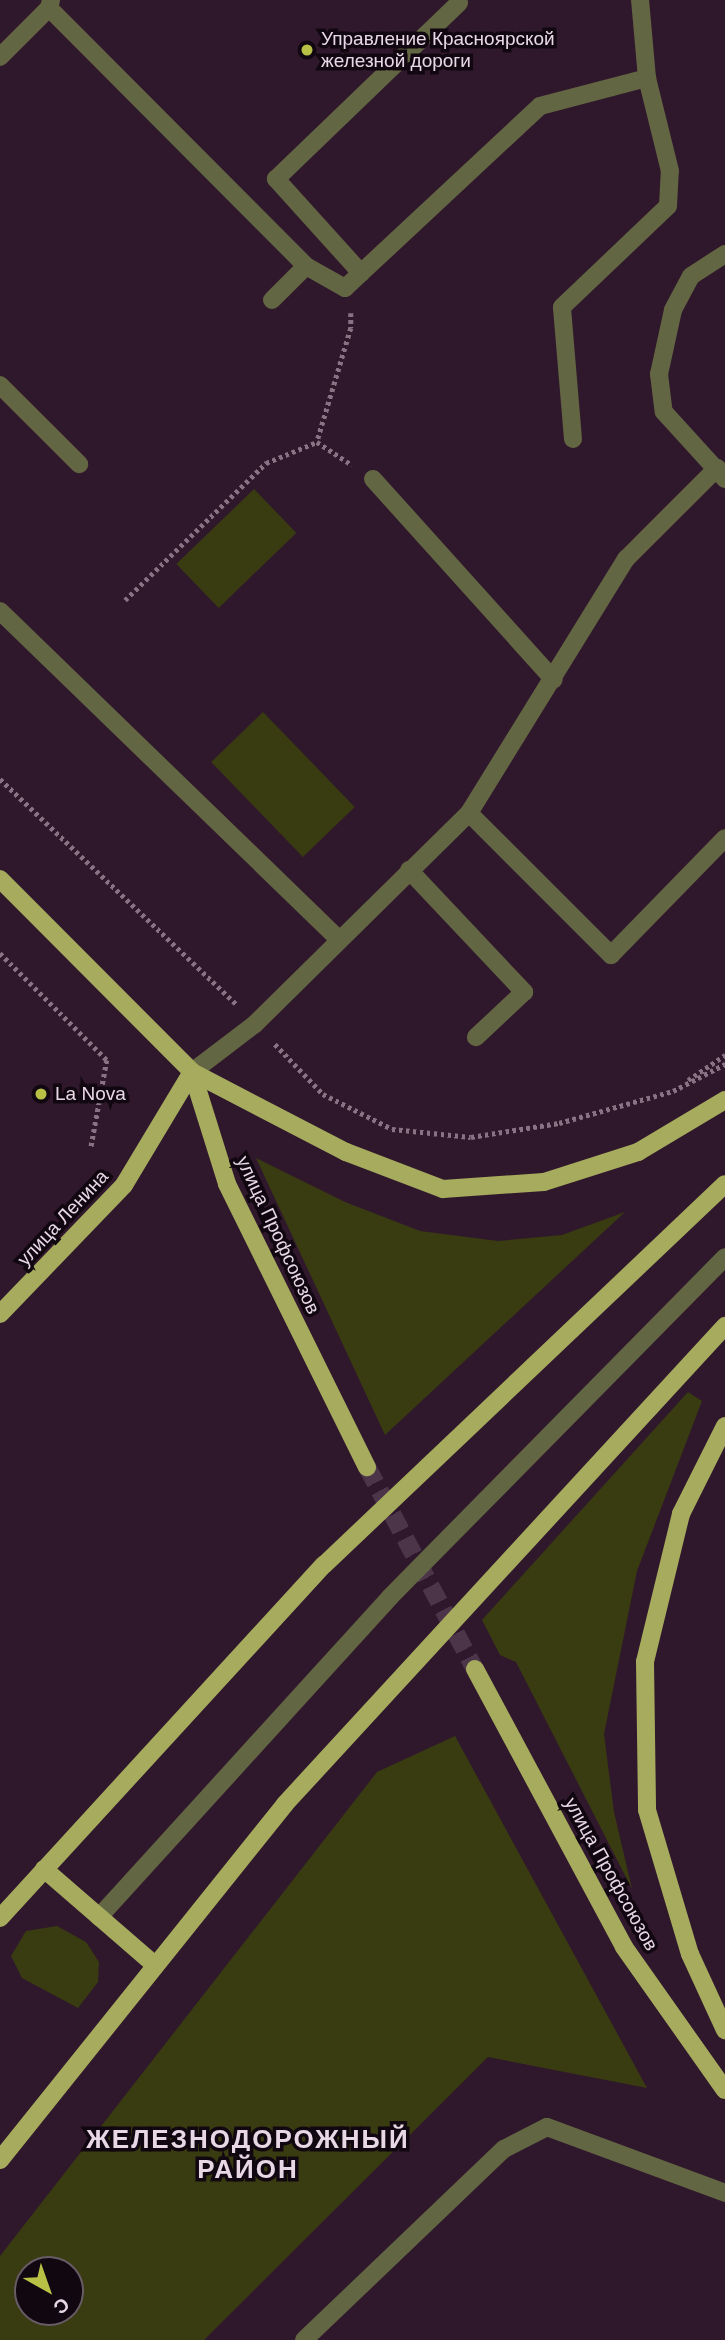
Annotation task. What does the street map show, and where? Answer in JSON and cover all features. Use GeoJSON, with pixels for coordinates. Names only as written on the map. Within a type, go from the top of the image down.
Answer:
{"type":"FeatureCollection","features":[{"type":"Feature","properties":{"kind":"main road","name":"улица Профсоюзов"},"geometry":{"type":"LineString","coordinates":[[0,879],[192,1072],[227,1184],[367,1467]]}},
{"type":"Feature","properties":{"kind":"main road"},"geometry":{"type":"LineString","coordinates":[[192,1072],[346,1152],[443,1189],[556,1178],[638,1152],[725,1100]]}},
{"type":"Feature","properties":{"kind":"main road","name":"улица Ленина"},"geometry":{"type":"LineString","coordinates":[[0,1314],[124,1185],[192,1072]]}},
{"type":"Feature","properties":{"kind":"main road"},"geometry":{"type":"LineString","coordinates":[[0,1918],[178,1720],[442,1449],[725,1184]]}},
{"type":"Feature","properties":{"kind":"main road"},"geometry":{"type":"LineString","coordinates":[[0,2160],[285,1804],[725,1326]]}},
{"type":"Feature","properties":{"kind":"main road"},"geometry":{"type":"LineString","coordinates":[[725,1426],[681,1514],[645,1662],[647,1810],[690,1954],[725,2031]]}},
{"type":"Feature","properties":{"kind":"main road","name":"улица Профсоюзов"},"geometry":{"type":"LineString","coordinates":[[475,1669],[624,1947],[725,2090]]}},
{"type":"Feature","properties":{"kind":"main road"},"geometry":{"type":"LineString","coordinates":[[44,1869],[155,1965]]}},
{"type":"Feature","properties":{"kind":"street"},"geometry":{"type":"LineString","coordinates":[[573,439],[562,307],[668,206],[670,171],[647,78],[640,0]]}},
{"type":"Feature","properties":{"kind":"street"},"geometry":{"type":"LineString","coordinates":[[361,273],[276,179],[459,3]]}},
{"type":"Feature","properties":{"kind":"street"},"geometry":{"type":"LineString","coordinates":[[0,57],[50,4],[306,266],[345,288],[540,106],[647,78]]}},
{"type":"Feature","properties":{"kind":"street"},"geometry":{"type":"LineString","coordinates":[[192,1072],[255,1024],[469,813],[554,680],[626,559],[721,474],[664,412],[659,374],[673,310],[691,276],[725,254]]}},
{"type":"Feature","properties":{"kind":"street"},"geometry":{"type":"LineString","coordinates":[[272,300],[306,266]]}},
{"type":"Feature","properties":{"kind":"street"},"geometry":{"type":"LineString","coordinates":[[0,385],[79,464]]}},
{"type":"Feature","properties":{"kind":"street"},"geometry":{"type":"LineString","coordinates":[[373,479],[554,680]]}},
{"type":"Feature","properties":{"kind":"street"},"geometry":{"type":"LineString","coordinates":[[0,611],[339,940]]}},
{"type":"Feature","properties":{"kind":"street"},"geometry":{"type":"LineString","coordinates":[[469,813],[611,955],[725,838]]}},
{"type":"Feature","properties":{"kind":"street"},"geometry":{"type":"LineString","coordinates":[[409,870],[524,992],[476,1037]]}},
{"type":"Feature","properties":{"kind":"street"},"geometry":{"type":"LineString","coordinates":[[99,1917],[390,1597],[725,1257]]}},
{"type":"Feature","properties":{"kind":"street"},"geometry":{"type":"LineString","coordinates":[[304,2340],[504,2149],[547,2127],[725,2193]]}},
{"type":"Feature","properties":{"kind":"path"},"geometry":{"type":"LineString","coordinates":[[317,442],[351,328],[345,288]]}},
{"type":"Feature","properties":{"kind":"path"},"geometry":{"type":"LineString","coordinates":[[317,442],[373,479]]}},
{"type":"Feature","properties":{"kind":"path"},"geometry":{"type":"LineString","coordinates":[[125,600],[266,463],[317,442]]}},
{"type":"Feature","properties":{"kind":"path"},"geometry":{"type":"LineString","coordinates":[[0,779],[220,986]]}},
{"type":"Feature","properties":{"kind":"path"},"geometry":{"type":"LineString","coordinates":[[0,953],[107,1060],[90,1148]]}},
{"type":"Feature","properties":{"kind":"path"},"geometry":{"type":"LineString","coordinates":[[255,1024],[323,1094],[392,1129],[471,1137],[559,1123],[673,1091],[725,1064]]}},
{"type":"Feature","properties":{"kind":"path"},"geometry":{"type":"LineString","coordinates":[[673,1091],[725,1055]]}},
{"type":"Feature","properties":{"kind":"shaded area"},"geometry":{"type":"Polygon","coordinates":[[[254,489],[296,533],[219,608],[176,564],[254,489]]]}},
{"type":"Feature","properties":{"kind":"shaded area"},"geometry":{"type":"Polygon","coordinates":[[[263,712],[355,807],[303,857],[211,762],[263,712]]]}},
{"type":"Feature","properties":{"kind":"shaded area"},"geometry":{"type":"Polygon","coordinates":[[[256,1158],[345,1202],[420,1231],[498,1241],[562,1235],[625,1212],[385,1435],[256,1158]]]}},
{"type":"Feature","properties":{"kind":"shaded area"},"geometry":{"type":"Polygon","coordinates":[[[688,1392],[702,1401],[637,1571],[604,1734],[614,1812],[632,1889],[516,1662],[500,1655],[482,1620],[688,1392]]]}},
{"type":"Feature","properties":{"kind":"shaded area"},"geometry":{"type":"Polygon","coordinates":[[[455,1736],[647,2088],[488,2057],[204,2340],[0,2340],[0,2256],[377,1772],[455,1736]]]}},
{"type":"Feature","properties":{"kind":"shaded area"},"geometry":{"type":"Polygon","coordinates":[[[57,1926],[86,1942],[99,1962],[98,1982],[78,2008],[22,1978],[11,1956],[26,1931],[57,1926]]]}},
{"type":"Feature","properties":{"kind":"tunnel"},"geometry":{"type":"LineString","coordinates":[[367,1467],[475,1669]]}},
{"type":"Feature","properties":{"kind":"place","name":"Управление Красноярской железной дороги"},"geometry":{"type":"Point","coordinates":[307,50]}},
{"type":"Feature","properties":{"kind":"place","name":"La Nova"},"geometry":{"type":"Point","coordinates":[41,1094]}},
{"type":"Feature","properties":{"kind":"district","name":"ЖЕЛЕЗНОДОРОЖНЫЙ РАЙОН"},"geometry":{"type":"Point","coordinates":[248,2155]}}]}
